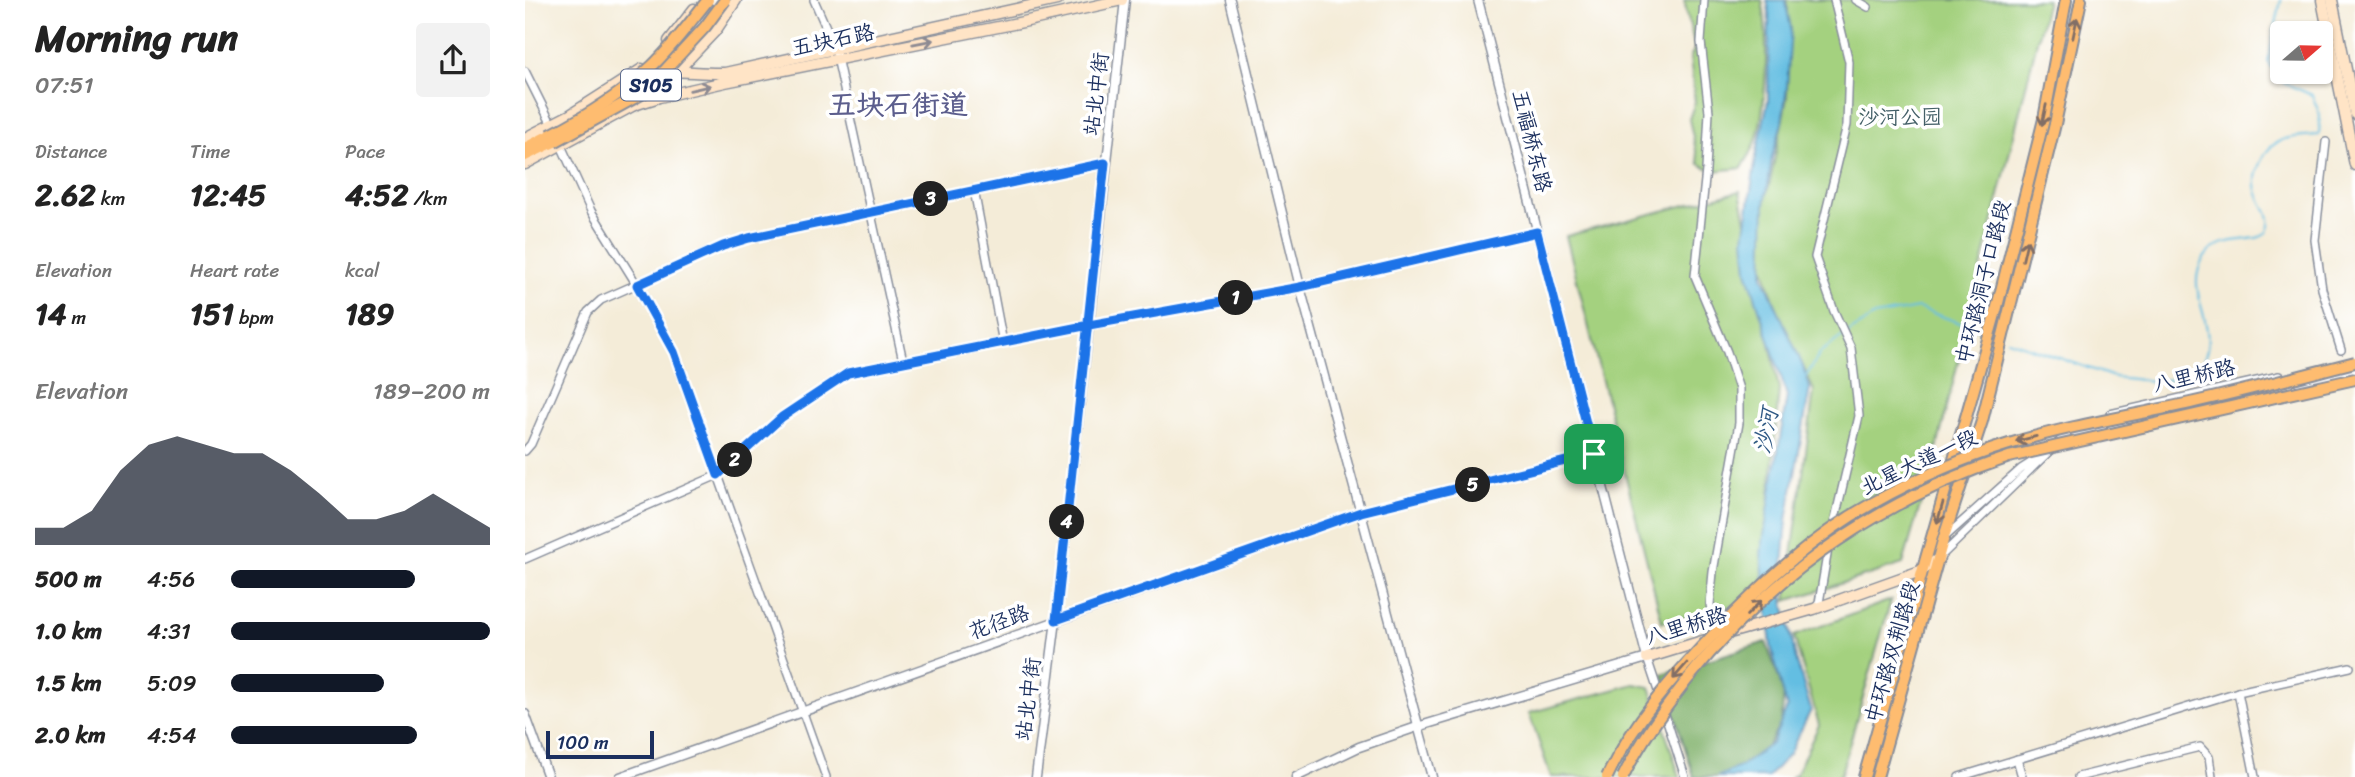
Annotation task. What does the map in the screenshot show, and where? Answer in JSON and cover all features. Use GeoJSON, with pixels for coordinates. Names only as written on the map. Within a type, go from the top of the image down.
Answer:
{"type":"FeatureCollection","features":[{"type":"Feature","properties":{"kind":"main road"},"geometry":{"type":"LineString","coordinates":[[525,156],[650,64],[701,0]]}},
{"type":"Feature","properties":{"kind":"main road","name":"S105"},"geometry":{"type":"LineString","coordinates":[[554,137],[632,84],[654,64],[708,0]]}},
{"type":"Feature","properties":{"kind":"main road","name":"S105"},"geometry":{"type":"LineString","coordinates":[[554,137],[645,92],[705,27],[725,0]]}},
{"type":"Feature","properties":{"kind":"main road"},"geometry":{"type":"LineString","coordinates":[[525,148],[634,105],[678,70],[716,30],[736,0]]}},
{"type":"Feature","properties":{"kind":"main road","name":"五块石路"},"geometry":{"type":"LineString","coordinates":[[634,75],[678,70],[705,74],[725,73],[1057,0]]}},
{"type":"Feature","properties":{"kind":"main road","name":"五块石路"},"geometry":{"type":"LineString","coordinates":[[634,105],[699,88],[1023,22],[1093,3],[1123,0]]}},
{"type":"Feature","properties":{"kind":"main road","name":"中环路洞子口路段"},"geometry":{"type":"LineString","coordinates":[[1923,570],[1996,312],[2044,119],[2066,0]]}},
{"type":"Feature","properties":{"kind":"main road","name":"中环路洞子口路段"},"geometry":{"type":"LineString","coordinates":[[1944,537],[1982,421],[1999,357],[2055,124],[2081,0]]}},
{"type":"Feature","properties":{"kind":"main road"},"geometry":{"type":"LineString","coordinates":[[2322,0],[2355,165]]}},
{"type":"Feature","properties":{"kind":"main road"},"geometry":{"type":"LineString","coordinates":[[2332,0],[2355,114]]}},
{"type":"Feature","properties":{"kind":"main road"},"geometry":{"type":"LineString","coordinates":[[525,138],[554,137]]}},
{"type":"Feature","properties":{"kind":"main road"},"geometry":{"type":"LineString","coordinates":[[525,164],[554,137]]}},
{"type":"Feature","properties":{"kind":"main road","name":"北星大道一段"},"geometry":{"type":"LineString","coordinates":[[1607,777],[1629,736],[1650,707],[1686,663],[1754,592],[1826,534],[1873,503],[1918,480],[2011,443],[2199,401],[2355,361]]}},
{"type":"Feature","properties":{"kind":"main road","name":"北星大道一段"},"geometry":{"type":"LineString","coordinates":[[1623,777],[1653,726],[1711,650],[1808,559],[1903,501],[1975,468],[2009,457],[2355,380]]}},
{"type":"Feature","properties":{"kind":"main road","name":"中环路双荆路段"},"geometry":{"type":"LineString","coordinates":[[1877,777],[1944,537]]}},
{"type":"Feature","properties":{"kind":"main road","name":"八里桥路"},"geometry":{"type":"LineString","coordinates":[[1647,657],[1814,609],[1923,570],[1939,558]]}},
{"type":"Feature","properties":{"kind":"main road","name":"中环路双荆路段"},"geometry":{"type":"LineString","coordinates":[[1864,777],[1923,570]]}},
{"type":"Feature","properties":{"kind":"street"},"geometry":{"type":"LineString","coordinates":[[814,0],[838,59],[903,361]]}},
{"type":"Feature","properties":{"kind":"street","name":"站北中街"},"geometry":{"type":"LineString","coordinates":[[1036,777],[1056,620],[1123,0]]}},
{"type":"Feature","properties":{"kind":"street"},"geometry":{"type":"LineString","coordinates":[[1230,0],[1300,287],[1432,777]]}},
{"type":"Feature","properties":{"kind":"street","name":"五福桥东路"},"geometry":{"type":"LineString","coordinates":[[1478,0],[1647,657],[1685,777]]}},
{"type":"Feature","properties":{"kind":"street"},"geometry":{"type":"LineString","coordinates":[[1704,0],[1701,42],[1709,112],[1695,276],[1727,352],[1739,389],[1739,422],[1712,583],[1710,604],[1715,637]]}},
{"type":"Feature","properties":{"kind":"street"},"geometry":{"type":"LineString","coordinates":[[1814,609],[1819,603],[1828,549],[1859,416],[1851,348],[1834,311],[1815,257],[1847,125],[1849,62],[1834,0]]}},
{"type":"Feature","properties":{"kind":"street"},"geometry":{"type":"LineString","coordinates":[[1856,0],[1868,7]]}},
{"type":"Feature","properties":{"kind":"street"},"geometry":{"type":"LineString","coordinates":[[525,71],[591,211],[637,285],[674,352],[827,777]]}},
{"type":"Feature","properties":{"kind":"street"},"geometry":{"type":"LineString","coordinates":[[2326,142],[2315,240],[2322,289],[2341,349]]}},
{"type":"Feature","properties":{"kind":"street"},"geometry":{"type":"LineString","coordinates":[[525,451],[531,444],[588,312],[601,300],[723,246],[872,211],[1105,163]]}},
{"type":"Feature","properties":{"kind":"street"},"geometry":{"type":"LineString","coordinates":[[974,190],[1003,343]]}},
{"type":"Feature","properties":{"kind":"street"},"geometry":{"type":"LineString","coordinates":[[525,559],[718,475],[782,417],[848,373],[1089,325],[1300,287],[1537,232]]}},
{"type":"Feature","properties":{"kind":"street","name":"八里桥路"},"geometry":{"type":"LineString","coordinates":[[1939,558],[2065,436],[2111,414],[2355,361]]}},
{"type":"Feature","properties":{"kind":"street","name":"八里桥路"},"geometry":{"type":"LineString","coordinates":[[1944,537],[2021,469],[2068,438],[2355,369]]}},
{"type":"Feature","properties":{"kind":"street","name":"八里桥路"},"geometry":{"type":"LineString","coordinates":[[2050,450],[2107,440],[2163,419],[2355,380]]}},
{"type":"Feature","properties":{"kind":"street","name":"花径路"},"geometry":{"type":"LineString","coordinates":[[620,777],[1361,512],[1594,454]]}},
{"type":"Feature","properties":{"kind":"street","name":"八里桥路"},"geometry":{"type":"LineString","coordinates":[[1296,777],[1359,747],[1417,727],[1647,657]]}},
{"type":"Feature","properties":{"kind":"street"},"geometry":{"type":"LineString","coordinates":[[1959,777],[2238,692],[2350,667]]}},
{"type":"Feature","properties":{"kind":"street"},"geometry":{"type":"LineString","coordinates":[[2238,692],[2255,777]]}},
{"type":"Feature","properties":{"kind":"street"},"geometry":{"type":"LineString","coordinates":[[525,714],[548,777]]}},
{"type":"Feature","properties":{"kind":"street"},"geometry":{"type":"LineString","coordinates":[[2078,777],[2200,747],[2209,757],[2212,777]]}},
{"type":"Feature","properties":{"kind":"street"},"geometry":{"type":"LineString","coordinates":[[2018,759],[2022,777]]}},
{"type":"Feature","properties":{"kind":"green space"},"geometry":{"type":"Polygon","coordinates":[[[1684,0],[1762,0],[1766,52],[1762,112],[1755,144],[1742,168],[1714,171],[1699,164],[1689,119],[1695,102],[1690,58],[1695,48],[1684,0]]]}},
{"type":"Feature","properties":{"kind":"green space","name":"沙河公园"},"geometry":{"type":"Polygon","coordinates":[[[1786,0],[2047,0],[1938,444],[1903,564],[1786,601],[1814,391],[1775,304],[1762,262],[1764,202],[1787,98],[1786,0]]]}},
{"type":"Feature","properties":{"kind":"green space"},"geometry":{"type":"Polygon","coordinates":[[[1740,191],[1779,389],[1761,600],[1662,622],[1566,236],[1740,191]]]}},
{"type":"Feature","properties":{"kind":"green space"},"geometry":{"type":"Polygon","coordinates":[[[1891,600],[1840,777],[1791,777],[1796,774],[1819,725],[1794,636],[1891,600]]]}},
{"type":"Feature","properties":{"kind":"green space"},"geometry":{"type":"Polygon","coordinates":[[[1766,642],[1784,693],[1781,724],[1766,748],[1729,777],[1694,777],[1662,674],[1766,642]]]}},
{"type":"Feature","properties":{"kind":"green space"},"geometry":{"type":"Polygon","coordinates":[[[1634,684],[1650,687],[1680,777],[1551,777],[1529,713],[1634,684]]]}},
{"type":"Feature","properties":{"kind":"water"},"geometry":{"type":"Polygon","coordinates":[[[1767,0],[1785,0],[1791,28],[1782,123],[1772,157],[1765,205],[1763,276],[1810,388],[1787,520],[1781,588],[1796,659],[1811,710],[1789,754],[1768,777],[1717,777],[1741,766],[1772,743],[1787,708],[1771,646],[1761,553],[1787,396],[1747,271],[1744,238],[1756,157],[1768,101],[1767,0]]]}},
{"type":"Feature","properties":{"kind":"waterway"},"geometry":{"type":"LineString","coordinates":[[2008,340],[2114,377],[2151,381],[2190,378],[2202,362],[2208,346],[2197,287],[2198,273],[2204,258],[2221,244],[2264,235],[2269,220],[2256,187],[2260,162],[2269,149],[2282,140],[2319,135],[2320,115],[2312,95],[2284,83],[2268,62],[2281,0]]}},
{"type":"Feature","properties":{"kind":"waterway"},"geometry":{"type":"LineString","coordinates":[[1848,333],[1874,316],[1918,308],[1986,332]]}},
{"type":"Feature","properties":{"kind":"waterway"},"geometry":{"type":"LineString","coordinates":[[1805,378],[1821,352],[1843,336]]}},
{"type":"Feature","properties":{"kind":"district","name":"五块石街道"},"geometry":{"type":"Point","coordinates":[898,104]}},
{"type":"Feature","properties":{"kind":"route"},"geometry":{"type":"LineString","coordinates":[[1594,454],[1361,512],[1056,620],[1089,325],[1105,163],[749,238],[723,246],[637,285],[674,352],[718,475],[782,417],[848,373],[1089,325],[1300,287],[1537,232],[1594,454]]}},
{"type":"Feature","properties":{"kind":"water label","name":"沙河"},"geometry":{"type":"Point","coordinates":[1766,431]}}]}
